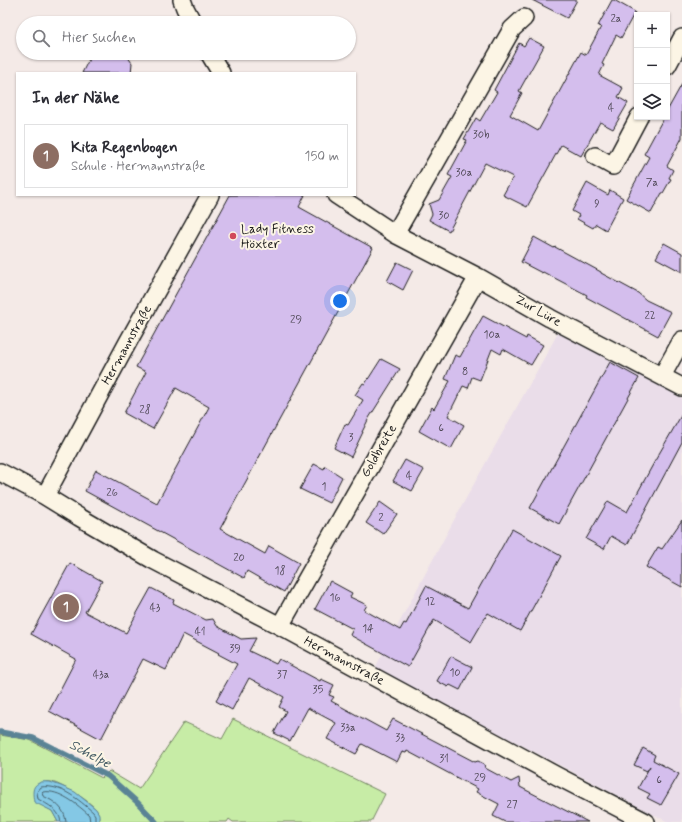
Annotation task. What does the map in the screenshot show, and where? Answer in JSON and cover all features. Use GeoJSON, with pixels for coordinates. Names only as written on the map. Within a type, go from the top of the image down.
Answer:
{"type":"FeatureCollection","features":[{"type":"Feature","properties":{"kind":"street"},"geometry":{"type":"LineString","coordinates":[[182,0],[184,8],[189,16]]}},
{"type":"Feature","properties":{"kind":"street"},"geometry":{"type":"LineString","coordinates":[[395,234],[512,29],[524,18]]}},
{"type":"Feature","properties":{"kind":"street"},"geometry":{"type":"LineString","coordinates":[[670,60],[682,38]]}},
{"type":"Feature","properties":{"kind":"street"},"geometry":{"type":"LineString","coordinates":[[213,60],[220,72]]}},
{"type":"Feature","properties":{"kind":"street"},"geometry":{"type":"LineString","coordinates":[[595,156],[613,166],[637,120]]}},
{"type":"Feature","properties":{"kind":"street","name":"Hermannstraße"},"geometry":{"type":"LineString","coordinates":[[45,496],[128,342],[209,196]]}},
{"type":"Feature","properties":{"kind":"street","name":"Zur Lüre"},"geometry":{"type":"LineString","coordinates":[[338,196],[395,234],[478,277],[550,318],[682,387]]}},
{"type":"Feature","properties":{"kind":"street","name":"Goldbreite"},"geometry":{"type":"LineString","coordinates":[[280,626],[478,277]]}},
{"type":"Feature","properties":{"kind":"street"},"geometry":{"type":"LineString","coordinates":[[662,376],[682,340]]}},
{"type":"Feature","properties":{"kind":"street","name":"Hermannstraße"},"geometry":{"type":"LineString","coordinates":[[0,472],[45,496],[153,560],[280,626],[550,772],[646,822]]}},
{"type":"Feature","properties":{"kind":"shaded area"},"geometry":{"type":"Polygon","coordinates":[[[558,333],[682,398],[682,822],[668,822],[375,668],[454,520],[558,333]]]}},
{"type":"Feature","properties":{"kind":"green space"},"geometry":{"type":"Polygon","coordinates":[[[233,719],[385,794],[371,822],[233,822],[229,819],[227,822],[99,822],[98,813],[91,804],[70,790],[52,782],[44,782],[39,783],[45,807],[52,811],[58,822],[0,822],[0,735],[30,740],[102,778],[109,771],[139,789],[184,722],[222,739],[233,719]]]}},
{"type":"Feature","properties":{"kind":"water"},"geometry":{"type":"Polygon","coordinates":[[[50,782],[75,792],[96,809],[99,814],[99,822],[58,822],[52,811],[34,802],[33,791],[36,784],[50,782]]]}},
{"type":"Feature","properties":{"kind":"building"},"geometry":{"type":"Polygon","coordinates":[[[532,0],[577,0],[567,18],[532,0]]]}},
{"type":"Feature","properties":{"kind":"building"},"geometry":{"type":"Polygon","coordinates":[[[612,0],[635,12],[621,38],[616,35],[602,64],[604,65],[599,75],[623,88],[618,97],[628,103],[613,129],[600,122],[581,156],[561,145],[527,207],[503,195],[513,177],[485,163],[449,231],[429,220],[432,214],[429,204],[439,200],[452,177],[448,175],[467,140],[464,139],[476,118],[480,121],[497,92],[494,90],[519,43],[524,46],[529,38],[544,46],[519,91],[522,93],[510,115],[538,131],[581,52],[586,55],[601,27],[598,26],[612,0]]]}},
{"type":"Feature","properties":{"kind":"building"},"geometry":{"type":"Polygon","coordinates":[[[88,60],[130,60],[132,63],[131,72],[82,72],[88,60]]]}},
{"type":"Feature","properties":{"kind":"building"},"geometry":{"type":"Polygon","coordinates":[[[682,84],[682,138],[667,166],[673,170],[669,178],[671,179],[651,213],[626,199],[649,157],[644,154],[662,120],[670,120],[670,106],[682,84]]]}},
{"type":"Feature","properties":{"kind":"building"},"geometry":{"type":"Polygon","coordinates":[[[587,183],[608,195],[610,190],[623,198],[606,230],[596,224],[593,228],[577,219],[579,215],[572,211],[587,183]]]}},
{"type":"Feature","properties":{"kind":"building"},"geometry":{"type":"Polygon","coordinates":[[[229,196],[304,196],[299,207],[373,248],[220,529],[265,554],[269,546],[299,563],[284,592],[247,571],[244,578],[85,491],[96,470],[157,503],[209,407],[176,388],[153,429],[124,413],[146,372],[136,367],[229,196]]]}},
{"type":"Feature","properties":{"kind":"building"},"geometry":{"type":"Polygon","coordinates":[[[534,237],[601,272],[638,293],[646,300],[671,312],[658,336],[586,297],[587,295],[521,262],[534,237]]]}},
{"type":"Feature","properties":{"kind":"building"},"geometry":{"type":"Polygon","coordinates":[[[664,243],[682,253],[682,272],[656,258],[664,243]]]}},
{"type":"Feature","properties":{"kind":"building"},"geometry":{"type":"Polygon","coordinates":[[[397,262],[413,270],[403,290],[387,281],[397,262]]]}},
{"type":"Feature","properties":{"kind":"building"},"geometry":{"type":"Polygon","coordinates":[[[483,316],[526,339],[527,336],[543,345],[531,365],[503,349],[501,354],[492,349],[480,380],[472,377],[468,388],[463,386],[448,416],[464,425],[451,449],[419,431],[432,407],[434,409],[450,381],[445,379],[455,355],[460,357],[483,316]]]}},
{"type":"Feature","properties":{"kind":"building"},"geometry":{"type":"Polygon","coordinates":[[[381,359],[400,369],[369,418],[351,457],[334,448],[345,424],[348,425],[363,400],[355,395],[363,383],[365,384],[381,359]]]}},
{"type":"Feature","properties":{"kind":"building"},"geometry":{"type":"Polygon","coordinates":[[[610,362],[639,378],[559,524],[530,508],[610,362]]]}},
{"type":"Feature","properties":{"kind":"building"},"geometry":{"type":"Polygon","coordinates":[[[682,414],[682,442],[627,545],[611,536],[604,549],[586,539],[608,501],[627,512],[682,414]]]}},
{"type":"Feature","properties":{"kind":"building"},"geometry":{"type":"Polygon","coordinates":[[[405,460],[424,470],[412,491],[393,481],[405,460]]]}},
{"type":"Feature","properties":{"kind":"building"},"geometry":{"type":"Polygon","coordinates":[[[314,464],[324,469],[325,466],[342,477],[329,503],[300,489],[314,464]]]}},
{"type":"Feature","properties":{"kind":"building"},"geometry":{"type":"Polygon","coordinates":[[[380,502],[397,514],[383,534],[366,523],[380,502]]]}},
{"type":"Feature","properties":{"kind":"building"},"geometry":{"type":"Polygon","coordinates":[[[682,520],[682,587],[646,567],[658,547],[662,549],[682,520]]]}},
{"type":"Feature","properties":{"kind":"building"},"geometry":{"type":"Polygon","coordinates":[[[512,529],[561,556],[520,631],[488,613],[471,642],[434,620],[408,667],[350,635],[353,629],[315,609],[330,581],[352,593],[350,597],[367,605],[364,610],[400,630],[404,623],[406,624],[426,586],[468,608],[512,529]]]}},
{"type":"Feature","properties":{"kind":"building"},"geometry":{"type":"Polygon","coordinates":[[[70,563],[102,581],[85,612],[126,633],[151,588],[174,600],[173,603],[206,620],[213,619],[217,626],[241,639],[256,638],[249,651],[276,664],[279,659],[320,681],[321,679],[334,685],[329,695],[334,697],[331,701],[386,731],[393,719],[475,762],[478,761],[484,764],[485,768],[511,782],[519,778],[520,787],[588,822],[505,822],[493,816],[499,804],[476,792],[478,789],[407,751],[406,753],[402,752],[397,762],[362,744],[356,754],[327,739],[336,723],[308,708],[290,741],[274,733],[286,711],[279,707],[284,697],[249,678],[232,710],[216,701],[237,664],[183,634],[166,670],[143,659],[101,739],[49,711],[76,659],[31,634],[70,563]]]}},
{"type":"Feature","properties":{"kind":"building"},"geometry":{"type":"Polygon","coordinates":[[[451,656],[472,667],[460,690],[450,685],[448,687],[437,681],[451,656]]]}},
{"type":"Feature","properties":{"kind":"building"},"geometry":{"type":"Polygon","coordinates":[[[643,748],[655,755],[653,760],[679,774],[661,805],[647,798],[650,794],[638,788],[650,766],[647,771],[634,765],[643,748]]]}},
{"type":"Feature","properties":{"kind":"waterway","name":"Schelpe"},"geometry":{"type":"LineString","coordinates":[[0,732],[33,738],[108,776],[137,802],[156,822]]}},
{"type":"Feature","properties":{"kind":"place","name":"Lady Fitness Höxter"},"geometry":{"type":"Point","coordinates":[233,236]}},
{"type":"Feature","properties":{"kind":"place","name":"Kita Regenbogen"},"geometry":{"type":"Point","coordinates":[66,607]}}]}
